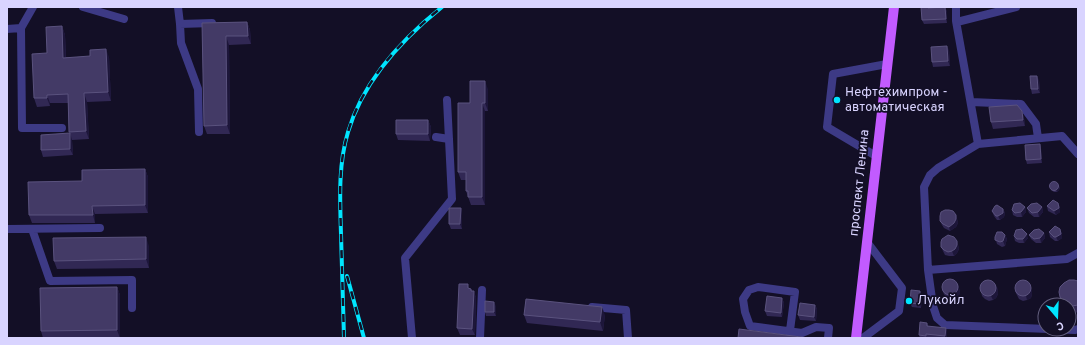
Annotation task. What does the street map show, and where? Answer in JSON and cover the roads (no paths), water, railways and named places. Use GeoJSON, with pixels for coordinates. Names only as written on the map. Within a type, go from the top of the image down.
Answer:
{"type":"FeatureCollection","features":[{"type":"Feature","properties":{"kind":"main road","name":"проспект Ленина"},"geometry":{"type":"LineString","coordinates":[[856,338],[894,7]]}},
{"type":"Feature","properties":{"kind":"lane"},"geometry":{"type":"LineString","coordinates":[[34,7],[21,28],[22,128],[62,128]]}},
{"type":"Feature","properties":{"kind":"lane"},"geometry":{"type":"LineString","coordinates":[[83,7],[124,19]]}},
{"type":"Feature","properties":{"kind":"lane"},"geometry":{"type":"LineString","coordinates":[[178,7],[181,43],[198,89],[199,132]]}},
{"type":"Feature","properties":{"kind":"lane"},"geometry":{"type":"LineString","coordinates":[[956,7],[956,22],[978,144]]}},
{"type":"Feature","properties":{"kind":"lane"},"geometry":{"type":"LineString","coordinates":[[956,22],[1016,7]]}},
{"type":"Feature","properties":{"kind":"lane"},"geometry":{"type":"LineString","coordinates":[[180,24],[217,23]]}},
{"type":"Feature","properties":{"kind":"lane"},"geometry":{"type":"LineString","coordinates":[[7,29],[21,28]]}},
{"type":"Feature","properties":{"kind":"lane"},"geometry":{"type":"LineString","coordinates":[[876,156],[827,126],[827,119],[833,74],[887,64]]}},
{"type":"Feature","properties":{"kind":"lane"},"geometry":{"type":"LineString","coordinates":[[412,338],[404,258],[452,199],[447,100]]}},
{"type":"Feature","properties":{"kind":"lane"},"geometry":{"type":"LineString","coordinates":[[971,102],[1021,104],[1036,124],[1038,138]]}},
{"type":"Feature","properties":{"kind":"lane"},"geometry":{"type":"LineString","coordinates":[[1037,330],[945,325],[937,318],[928,270],[924,187],[930,175],[938,168],[978,144],[1062,136],[1078,154]]}},
{"type":"Feature","properties":{"kind":"lane"},"geometry":{"type":"LineString","coordinates":[[436,137],[449,139]]}},
{"type":"Feature","properties":{"kind":"lane"},"geometry":{"type":"LineString","coordinates":[[7,229],[100,228]]}},
{"type":"Feature","properties":{"kind":"lane"},"geometry":{"type":"LineString","coordinates":[[32,229],[50,281],[132,280],[132,308]]}},
{"type":"Feature","properties":{"kind":"lane"},"geometry":{"type":"LineString","coordinates":[[863,338],[899,311],[902,288],[867,242]]}},
{"type":"Feature","properties":{"kind":"lane"},"geometry":{"type":"LineString","coordinates":[[928,270],[1067,259],[1078,253]]}},
{"type":"Feature","properties":{"kind":"lane"},"geometry":{"type":"LineString","coordinates":[[789,335],[795,292],[758,287],[749,290],[743,298],[745,312],[750,326],[789,335],[802,333],[816,327],[829,328],[828,338]]}},
{"type":"Feature","properties":{"kind":"lane"},"geometry":{"type":"LineString","coordinates":[[480,338],[482,290]]}},
{"type":"Feature","properties":{"kind":"lane"},"geometry":{"type":"LineString","coordinates":[[580,306],[626,310],[628,338]]}},
{"type":"Feature","properties":{"kind":"railway"},"geometry":{"type":"LineString","coordinates":[[344,338],[340,183],[348,132],[363,96],[385,63],[412,33],[442,7]]}},
{"type":"Feature","properties":{"kind":"railway"},"geometry":{"type":"LineString","coordinates":[[347,276],[364,338]]}},
{"type":"Feature","properties":{"kind":"place","name":"Нефтехимпром - автоматическая"},"geometry":{"type":"Point","coordinates":[837,100]}},
{"type":"Feature","properties":{"kind":"place","name":"Лукойл"},"geometry":{"type":"Point","coordinates":[909,301]}}]}
